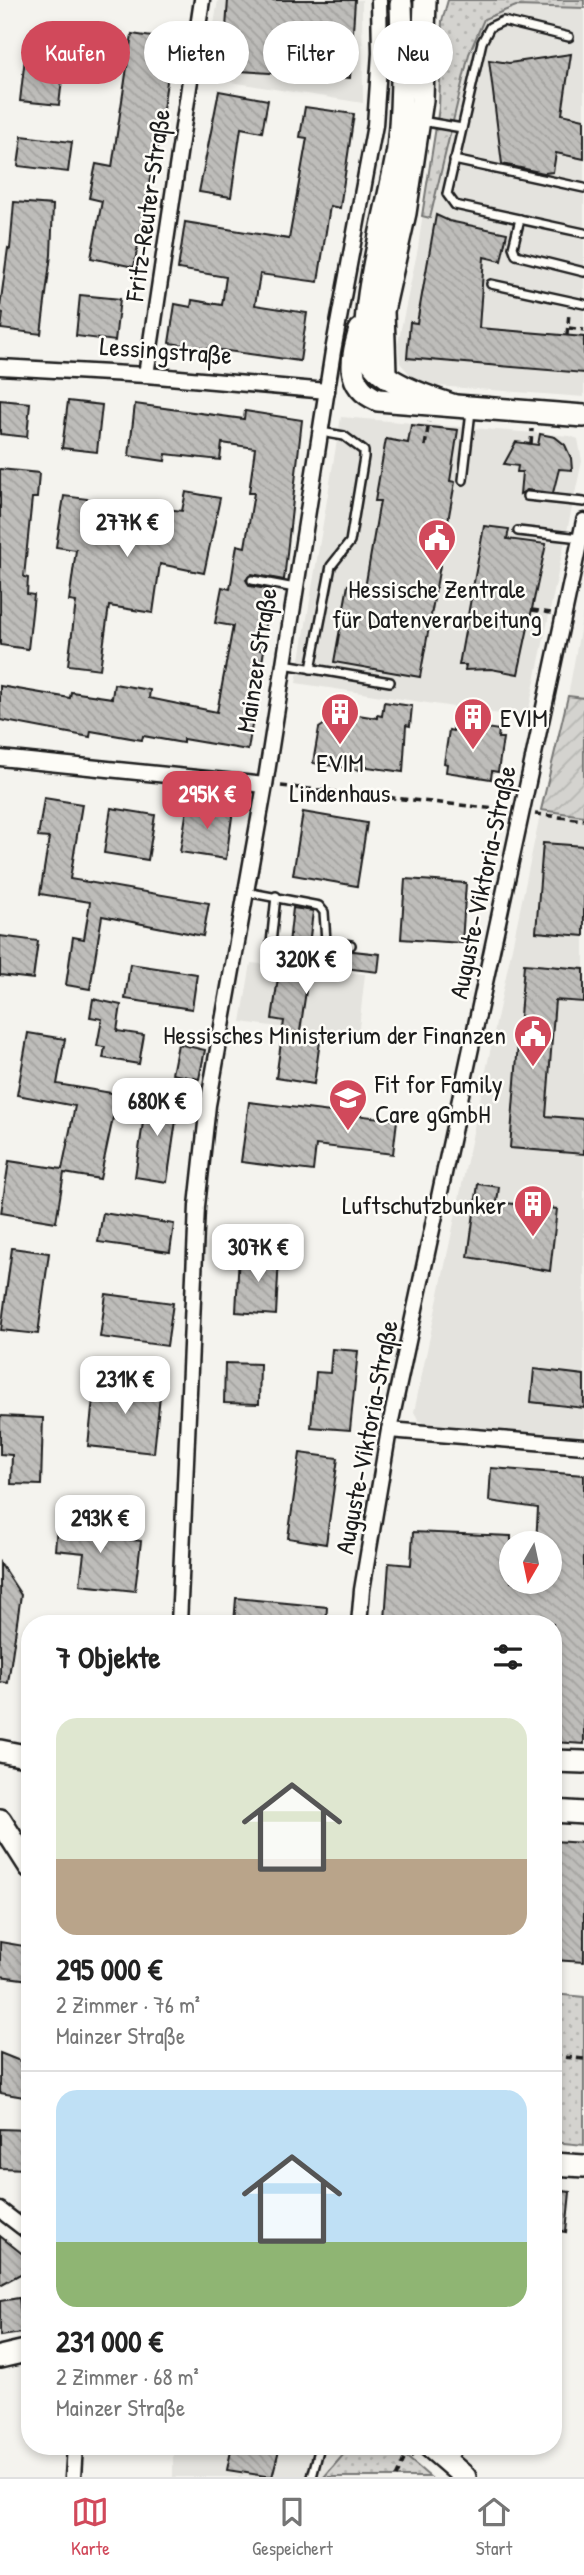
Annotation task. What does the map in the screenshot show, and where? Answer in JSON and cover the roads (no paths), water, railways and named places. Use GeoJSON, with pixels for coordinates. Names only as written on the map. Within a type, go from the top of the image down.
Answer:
{"type":"FeatureCollection","features":[{"type":"Feature","properties":{"kind":"street","name":"Fritz-Reuter-Straße"},"geometry":{"type":"LineString","coordinates":[[146,375],[202,0]]}},
{"type":"Feature","properties":{"kind":"street","name":"Mainzer Straße"},"geometry":{"type":"LineString","coordinates":[[180,1615],[197,1206],[208,1105],[265,785],[327,391],[375,125],[379,0]]}},
{"type":"Feature","properties":{"kind":"street"},"geometry":{"type":"LineString","coordinates":[[385,373],[383,311],[405,213],[419,121],[425,0]]}},
{"type":"Feature","properties":{"kind":"street"},"geometry":{"type":"LineString","coordinates":[[401,4],[403,72],[397,154],[365,314],[352,362],[353,378],[358,387],[369,396],[388,402],[584,416]]}},
{"type":"Feature","properties":{"kind":"street"},"geometry":{"type":"LineString","coordinates":[[365,314],[368,356],[375,368],[418,394],[461,406]]}},
{"type":"Feature","properties":{"kind":"street","name":"Lessingstraße"},"geometry":{"type":"LineString","coordinates":[[0,367],[146,375],[327,391]]}},
{"type":"Feature","properties":{"kind":"street","name":"Auguste-Viktoria-Straße"},"geometry":{"type":"LineString","coordinates":[[360,1615],[389,1430],[584,521]]}},
{"type":"Feature","properties":{"kind":"street"},"geometry":{"type":"LineString","coordinates":[[0,758],[265,785]]}},
{"type":"Feature","properties":{"kind":"street"},"geometry":{"type":"LineString","coordinates":[[389,1430],[584,1446]]}},
{"type":"Feature","properties":{"kind":"street"},"geometry":{"type":"LineString","coordinates":[[0,1751],[21,1756]]}},
{"type":"Feature","properties":{"kind":"street"},"geometry":{"type":"LineString","coordinates":[[0,1762],[21,1759]]}},
{"type":"Feature","properties":{"kind":"street"},"geometry":{"type":"LineString","coordinates":[[562,1761],[584,1762]]}},
{"type":"Feature","properties":{"kind":"street"},"geometry":{"type":"LineString","coordinates":[[562,1812],[584,1813]]}},
{"type":"Feature","properties":{"kind":"street"},"geometry":{"type":"LineString","coordinates":[[0,1820],[21,1853]]}},
{"type":"Feature","properties":{"kind":"street"},"geometry":{"type":"LineString","coordinates":[[562,2165],[584,2166]]}},
{"type":"Feature","properties":{"kind":"street"},"geometry":{"type":"LineString","coordinates":[[0,2210],[21,2226]]}},
{"type":"Feature","properties":{"kind":"street"},"geometry":{"type":"LineString","coordinates":[[0,2357],[21,2352]]}},
{"type":"Feature","properties":{"kind":"street"},"geometry":{"type":"LineString","coordinates":[[73,2477],[74,2455]]}},
{"type":"Feature","properties":{"kind":"street"},"geometry":{"type":"LineString","coordinates":[[452,2455],[465,2477]]}},
{"type":"Feature","properties":{"kind":"lane"},"geometry":{"type":"LineString","coordinates":[[569,37],[503,21],[489,27],[482,42],[447,194],[451,203],[584,233]]}},
{"type":"Feature","properties":{"kind":"lane"},"geometry":{"type":"LineString","coordinates":[[419,121],[461,128]]}},
{"type":"Feature","properties":{"kind":"lane"},"geometry":{"type":"LineString","coordinates":[[454,160],[584,188]]}},
{"type":"Feature","properties":{"kind":"lane"},"geometry":{"type":"LineString","coordinates":[[520,219],[513,247],[516,255],[584,272]]}},
{"type":"Feature","properties":{"kind":"lane"},"geometry":{"type":"LineString","coordinates":[[491,284],[584,304]]}},
{"type":"Feature","properties":{"kind":"lane"},"geometry":{"type":"LineString","coordinates":[[461,406],[463,480]]}},
{"type":"Feature","properties":{"kind":"lane"},"geometry":{"type":"LineString","coordinates":[[311,669],[331,566],[350,542],[364,457],[364,450],[352,439],[321,432]]}},
{"type":"Feature","properties":{"kind":"lane"},"geometry":{"type":"LineString","coordinates":[[527,496],[584,502]]}},
{"type":"Feature","properties":{"kind":"lane"},"geometry":{"type":"LineString","coordinates":[[518,531],[581,538]]}},
{"type":"Feature","properties":{"kind":"lane"},"geometry":{"type":"LineString","coordinates":[[252,580],[295,588]]}},
{"type":"Feature","properties":{"kind":"lane"},"geometry":{"type":"LineString","coordinates":[[283,664],[390,682]]}},
{"type":"Feature","properties":{"kind":"lane"},"geometry":{"type":"LineString","coordinates":[[246,891],[319,906],[325,919],[326,941],[351,945]]}},
{"type":"Feature","properties":{"kind":"lane"},"geometry":{"type":"LineString","coordinates":[[270,953],[276,896]]}},
{"type":"Feature","properties":{"kind":"lane"},"geometry":{"type":"LineString","coordinates":[[312,2477],[318,2455]]}},
{"type":"Feature","properties":{"kind":"place","name":"Hessische Zentrale für Datenverarbeitung"},"geometry":{"type":"Point","coordinates":[437,572]}},
{"type":"Feature","properties":{"kind":"place","name":"EVIM Lindenhaus"},"geometry":{"type":"Point","coordinates":[340,746]}},
{"type":"Feature","properties":{"kind":"place","name":"EVIM"},"geometry":{"type":"Point","coordinates":[473,751]}},
{"type":"Feature","properties":{"kind":"place","name":"Hessisches Ministerium der Finanzen"},"geometry":{"type":"Point","coordinates":[533,1068]}},
{"type":"Feature","properties":{"kind":"place","name":"Fit for Family Care gGmbH"},"geometry":{"type":"Point","coordinates":[348,1132]}},
{"type":"Feature","properties":{"kind":"place","name":"Luftschutzbunker"},"geometry":{"type":"Point","coordinates":[533,1238]}}]}
